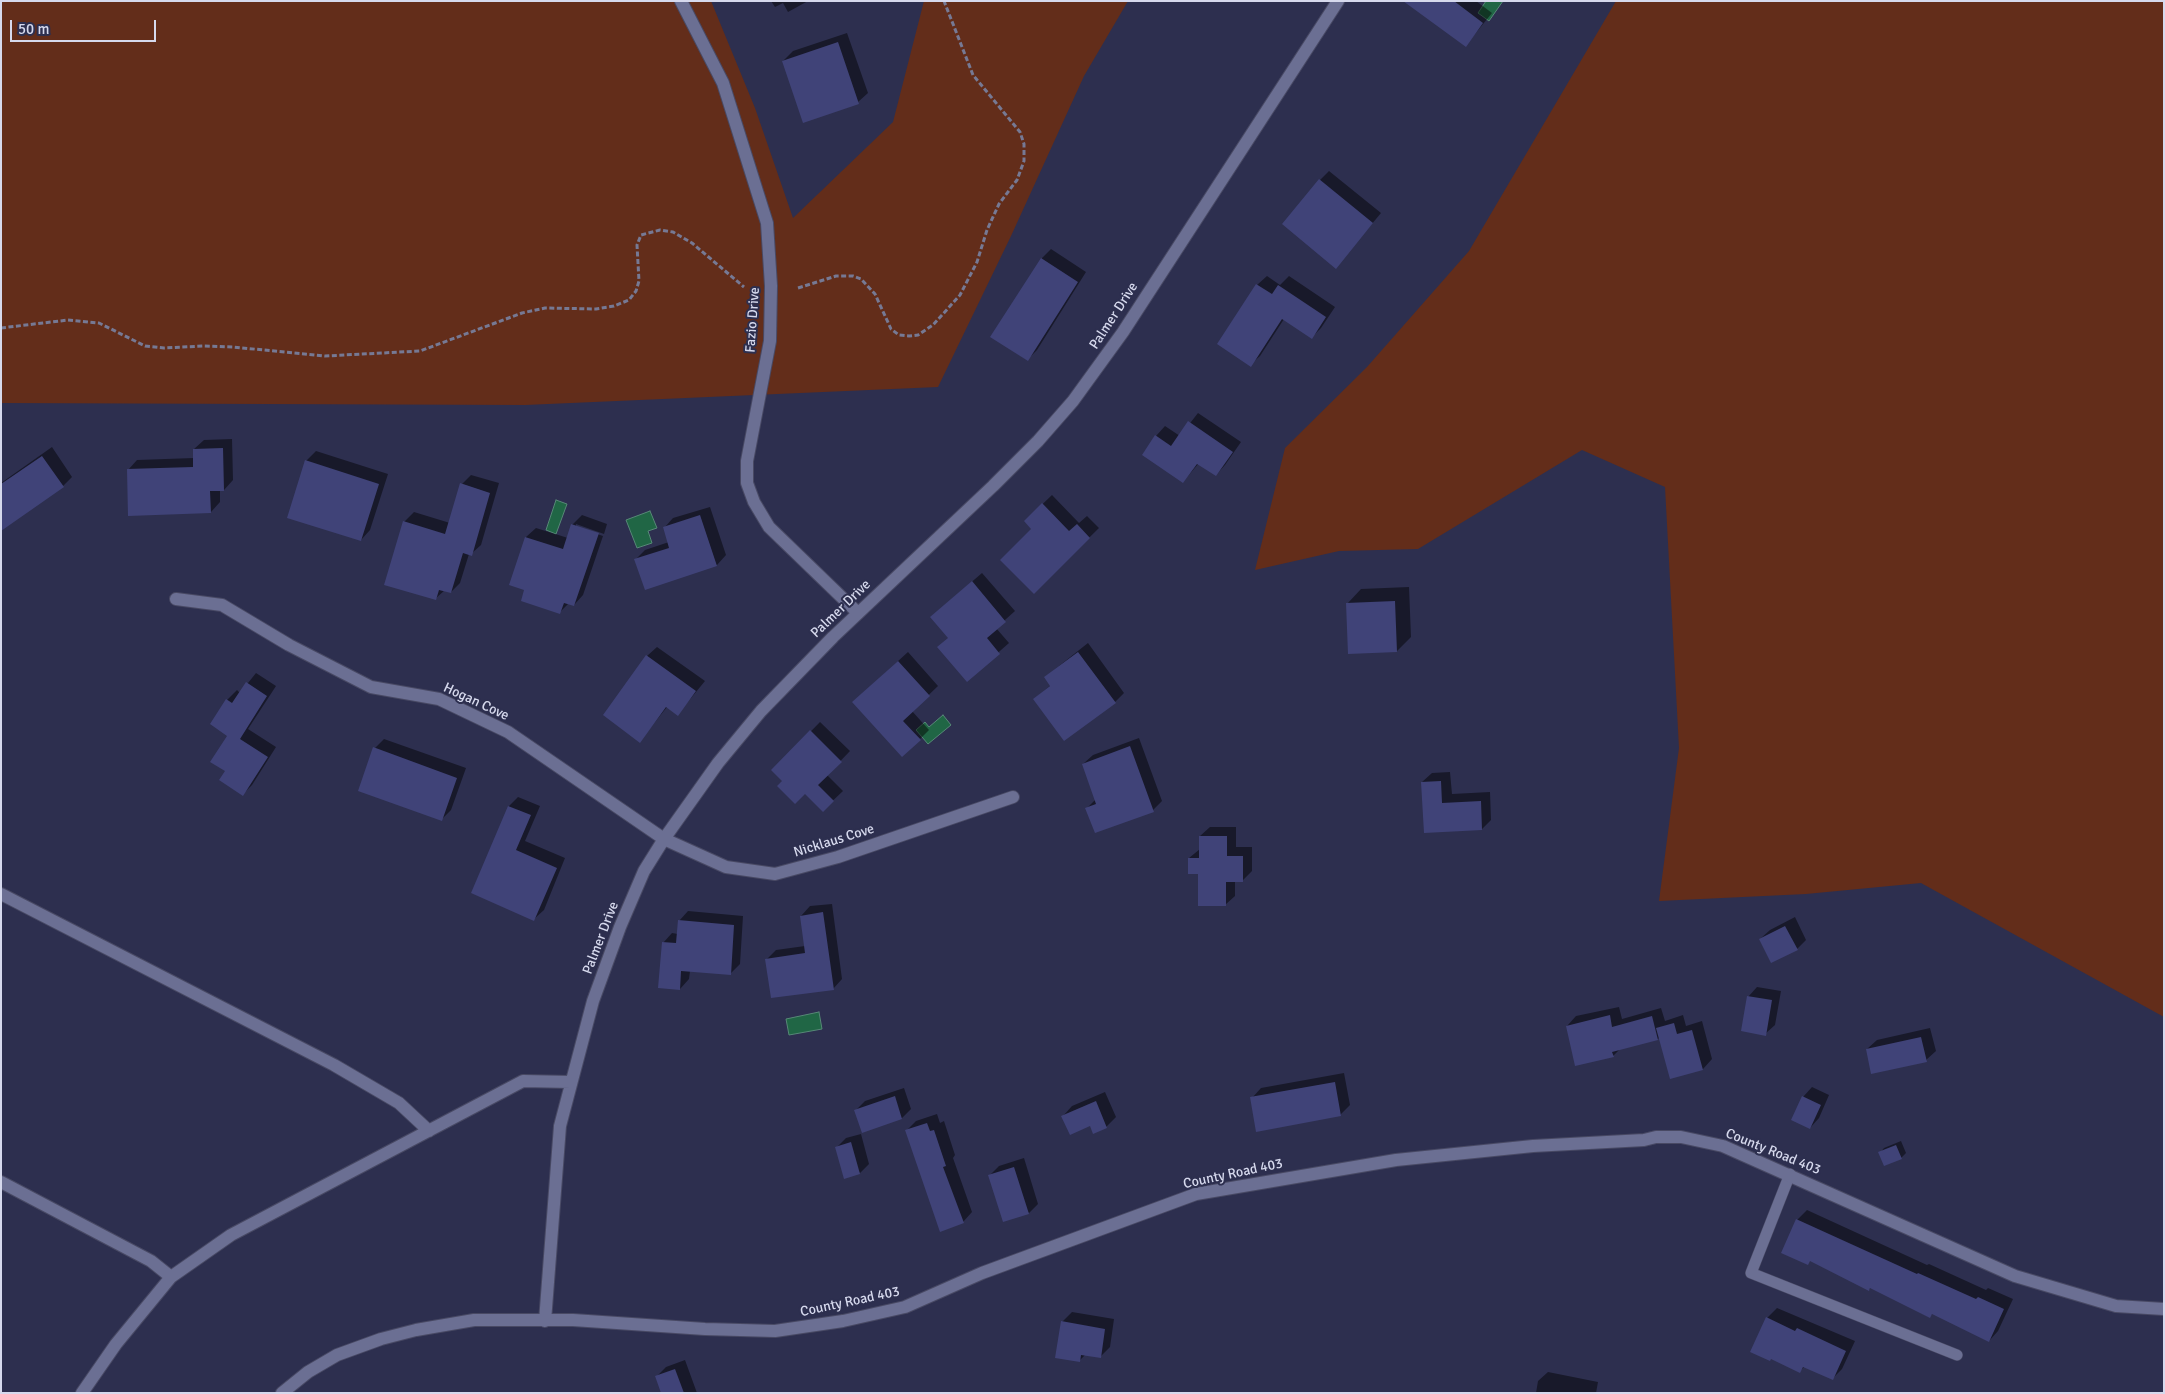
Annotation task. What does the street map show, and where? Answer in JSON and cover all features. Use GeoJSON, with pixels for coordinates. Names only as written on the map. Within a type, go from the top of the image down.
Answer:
{"type":"FeatureCollection","features":[{"type":"Feature","properties":{"kind":"street","name":"Fazio Drive"},"geometry":{"type":"LineString","coordinates":[[681,1],[722,83],[767,223],[771,286],[770,341],[747,461],[747,483],[754,502],[769,527],[858,613]]}},
{"type":"Feature","properties":{"kind":"street","name":"Palmer Drive"},"geometry":{"type":"LineString","coordinates":[[545,1321],[560,1126],[594,1001],[620,927],[644,871],[664,839],[741,734],[832,636],[993,486],[1038,441],[1073,401],[1123,332],[1338,1]]}},
{"type":"Feature","properties":{"kind":"street","name":"Hogan Cove"},"geometry":{"type":"LineString","coordinates":[[176,599],[222,605],[289,645],[371,686],[439,699],[508,732],[664,839]]}},
{"type":"Feature","properties":{"kind":"street","name":"Nicklaus Cove"},"geometry":{"type":"LineString","coordinates":[[664,839],[726,867],[776,874],[838,857],[1013,797]]}},
{"type":"Feature","properties":{"kind":"street"},"geometry":{"type":"LineString","coordinates":[[1,894],[334,1065],[400,1103],[429,1131]]}},
{"type":"Feature","properties":{"kind":"street"},"geometry":{"type":"LineString","coordinates":[[82,1393],[116,1344],[172,1276],[231,1235],[523,1081],[571,1082]]}},
{"type":"Feature","properties":{"kind":"street","name":"County Road 403"},"geometry":{"type":"LineString","coordinates":[[282,1393],[308,1372],[337,1355],[381,1339],[416,1330],[474,1320],[573,1320],[705,1329],[776,1331],[843,1321],[905,1307],[982,1273],[1196,1194],[1396,1160],[1533,1146],[1681,1137],[1723,1146],[1790,1174],[2015,1276],[2116,1306],[2164,1309]]}},
{"type":"Feature","properties":{"kind":"street"},"geometry":{"type":"LineString","coordinates":[[1,1182],[150,1261],[172,1276]]}},
{"type":"Feature","properties":{"kind":"lane"},"geometry":{"type":"LineString","coordinates":[[1790,1174],[1751,1273],[1957,1355]]}},
{"type":"Feature","properties":{"kind":"path"},"geometry":{"type":"LineString","coordinates":[[798,288],[836,276],[853,276],[861,279],[875,294],[891,329],[899,335],[909,336],[918,334],[933,325],[960,295],[977,262],[987,230],[999,204],[1017,180],[1024,161],[1024,144],[1020,132],[973,76],[944,1]]}},
{"type":"Feature","properties":{"kind":"path"},"geometry":{"type":"LineString","coordinates":[[1,328],[68,320],[99,323],[145,346],[164,348],[233,347],[325,356],[420,351],[522,314],[545,308],[596,309],[614,306],[629,300],[636,291],[639,281],[637,245],[641,235],[660,230],[673,232],[692,243],[744,287]]}},
{"type":"Feature","properties":{"kind":"shaded area"},"geometry":{"type":"Polygon","coordinates":[[[1,1],[711,1],[755,108],[793,218],[893,122],[924,1],[1128,1],[1084,76],[1011,236],[938,387],[525,405],[1,403],[1,1]]]}},
{"type":"Feature","properties":{"kind":"shaded area"},"geometry":{"type":"Polygon","coordinates":[[[1486,1],[1503,1],[1489,21],[1478,13],[1486,1]]]}},
{"type":"Feature","properties":{"kind":"shaded area"},"geometry":{"type":"Polygon","coordinates":[[[1616,1],[2164,1],[2164,1017],[1921,883],[1806,894],[1659,901],[1679,748],[1665,487],[1582,450],[1418,549],[1339,551],[1255,570],[1285,448],[1367,367],[1469,251],[1616,1]]]}},
{"type":"Feature","properties":{"kind":"shaded area"},"geometry":{"type":"Polygon","coordinates":[[[556,500],[567,504],[556,534],[546,530],[556,500]]]}},
{"type":"Feature","properties":{"kind":"shaded area"},"geometry":{"type":"Polygon","coordinates":[[[650,511],[657,528],[648,531],[652,543],[637,548],[626,520],[650,511]]]}},
{"type":"Feature","properties":{"kind":"shaded area"},"geometry":{"type":"Polygon","coordinates":[[[943,715],[951,725],[928,744],[916,730],[925,722],[929,727],[943,715]]]}},
{"type":"Feature","properties":{"kind":"shaded area"},"geometry":{"type":"Polygon","coordinates":[[[819,1012],[822,1029],[789,1035],[786,1019],[819,1012]]]}},
{"type":"Feature","properties":{"kind":"building"},"geometry":{"type":"Polygon","coordinates":[[[1403,1],[1454,1],[1483,23],[1466,47],[1403,1]]]}},
{"type":"Feature","properties":{"kind":"building"},"geometry":{"type":"Polygon","coordinates":[[[838,42],[859,104],[803,123],[782,61],[838,42]]]}},
{"type":"Feature","properties":{"kind":"building"},"geometry":{"type":"Polygon","coordinates":[[[1319,179],[1373,223],[1336,269],[1282,224],[1319,179]]]}},
{"type":"Feature","properties":{"kind":"building"},"geometry":{"type":"Polygon","coordinates":[[[1041,258],[1078,282],[1028,361],[990,337],[1041,258]]]}},
{"type":"Feature","properties":{"kind":"building"},"geometry":{"type":"Polygon","coordinates":[[[1256,284],[1272,294],[1278,285],[1326,317],[1312,339],[1282,319],[1251,367],[1217,344],[1256,284]]]}},
{"type":"Feature","properties":{"kind":"building"},"geometry":{"type":"Polygon","coordinates":[[[1188,421],[1233,452],[1216,476],[1197,464],[1183,483],[1142,455],[1155,435],[1171,446],[1188,421]]]}},
{"type":"Feature","properties":{"kind":"building"},"geometry":{"type":"Polygon","coordinates":[[[223,448],[224,491],[210,491],[211,513],[128,516],[127,469],[193,467],[193,449],[223,448]]]}},
{"type":"Feature","properties":{"kind":"building"},"geometry":{"type":"Polygon","coordinates":[[[42,456],[64,487],[1,531],[1,484],[42,456]]]}},
{"type":"Feature","properties":{"kind":"building"},"geometry":{"type":"Polygon","coordinates":[[[305,460],[379,484],[361,541],[287,518],[305,460]]]}},
{"type":"Feature","properties":{"kind":"building"},"geometry":{"type":"Polygon","coordinates":[[[460,483],[490,493],[472,556],[463,553],[451,593],[439,590],[436,600],[384,585],[403,521],[445,534],[460,483]]]}},
{"type":"Feature","properties":{"kind":"building"},"geometry":{"type":"Polygon","coordinates":[[[1042,503],[1069,531],[1077,524],[1090,538],[1034,594],[1000,560],[1031,529],[1024,521],[1042,503]]]}},
{"type":"Feature","properties":{"kind":"building"},"geometry":{"type":"Polygon","coordinates":[[[700,515],[717,566],[645,590],[634,559],[669,548],[663,527],[700,515]]]}},
{"type":"Feature","properties":{"kind":"building"},"geometry":{"type":"Polygon","coordinates":[[[571,524],[599,533],[574,606],[564,603],[560,614],[521,601],[524,590],[509,585],[525,537],[563,549],[571,524]]]}},
{"type":"Feature","properties":{"kind":"building"},"geometry":{"type":"Polygon","coordinates":[[[972,581],[1006,622],[987,638],[1000,654],[967,682],[937,647],[948,638],[930,617],[972,581]]]}},
{"type":"Feature","properties":{"kind":"building"},"geometry":{"type":"Polygon","coordinates":[[[1395,601],[1397,652],[1348,654],[1346,603],[1395,601]]]}},
{"type":"Feature","properties":{"kind":"building"},"geometry":{"type":"Polygon","coordinates":[[[1078,652],[1116,703],[1064,741],[1033,699],[1050,686],[1044,677],[1078,652]]]}},
{"type":"Feature","properties":{"kind":"building"},"geometry":{"type":"Polygon","coordinates":[[[646,655],[696,691],[678,716],[666,707],[640,743],[603,715],[646,655]]]}},
{"type":"Feature","properties":{"kind":"building"},"geometry":{"type":"Polygon","coordinates":[[[898,661],[930,696],[903,721],[921,740],[902,757],[852,702],[898,661]]]}},
{"type":"Feature","properties":{"kind":"building"},"geometry":{"type":"Polygon","coordinates":[[[246,682],[267,696],[240,739],[268,757],[243,796],[219,780],[225,771],[210,762],[227,736],[210,724],[226,699],[232,703],[246,682]]]}},
{"type":"Feature","properties":{"kind":"building"},"geometry":{"type":"Polygon","coordinates":[[[810,730],[842,762],[818,785],[834,801],[823,812],[805,794],[795,804],[777,786],[782,781],[771,770],[810,730]]]}},
{"type":"Feature","properties":{"kind":"building"},"geometry":{"type":"Polygon","coordinates":[[[1130,746],[1154,812],[1095,833],[1085,808],[1096,804],[1082,764],[1130,746]]]}},
{"type":"Feature","properties":{"kind":"building"},"geometry":{"type":"Polygon","coordinates":[[[373,747],[457,778],[442,821],[358,791],[373,747]]]}},
{"type":"Feature","properties":{"kind":"building"},"geometry":{"type":"Polygon","coordinates":[[[1441,781],[1442,803],[1481,801],[1482,830],[1424,833],[1421,782],[1441,781]]]}},
{"type":"Feature","properties":{"kind":"building"},"geometry":{"type":"Polygon","coordinates":[[[508,806],[531,815],[516,850],[557,868],[534,921],[471,893],[508,806]]]}},
{"type":"Feature","properties":{"kind":"building"},"geometry":{"type":"Polygon","coordinates":[[[1199,836],[1227,836],[1227,856],[1243,856],[1243,882],[1226,882],[1226,906],[1198,906],[1198,874],[1188,874],[1188,858],[1199,858],[1199,836]]]}},
{"type":"Feature","properties":{"kind":"building"},"geometry":{"type":"Polygon","coordinates":[[[823,912],[834,990],[771,998],[765,959],[805,953],[800,916],[823,912]]]}},
{"type":"Feature","properties":{"kind":"building"},"geometry":{"type":"Polygon","coordinates":[[[678,920],[734,925],[731,975],[681,971],[680,990],[658,988],[662,942],[676,943],[678,920]]]}},
{"type":"Feature","properties":{"kind":"building"},"geometry":{"type":"Polygon","coordinates":[[[1785,926],[1798,950],[1771,963],[1759,939],[1785,926]]]}},
{"type":"Feature","properties":{"kind":"building"},"geometry":{"type":"Polygon","coordinates":[[[1747,996],[1772,1000],[1766,1036],[1741,1031],[1747,996]]]}},
{"type":"Feature","properties":{"kind":"building"},"geometry":{"type":"Polygon","coordinates":[[[1610,1015],[1612,1027],[1652,1016],[1658,1040],[1612,1052],[1614,1057],[1575,1066],[1566,1026],[1610,1015]]]}},
{"type":"Feature","properties":{"kind":"building"},"geometry":{"type":"Polygon","coordinates":[[[1674,1023],[1677,1034],[1692,1030],[1703,1070],[1670,1079],[1656,1028],[1674,1023]]]}},
{"type":"Feature","properties":{"kind":"building"},"geometry":{"type":"Polygon","coordinates":[[[1921,1037],[1927,1062],[1871,1074],[1866,1049],[1921,1037]]]}},
{"type":"Feature","properties":{"kind":"building"},"geometry":{"type":"Polygon","coordinates":[[[1335,1082],[1341,1116],[1256,1132],[1250,1097],[1335,1082]]]}},
{"type":"Feature","properties":{"kind":"building"},"geometry":{"type":"Polygon","coordinates":[[[895,1096],[902,1119],[862,1133],[854,1110],[895,1096]]]}},
{"type":"Feature","properties":{"kind":"building"},"geometry":{"type":"Polygon","coordinates":[[[1802,1096],[1821,1105],[1810,1129],[1791,1120],[1802,1096]]]}},
{"type":"Feature","properties":{"kind":"building"},"geometry":{"type":"Polygon","coordinates":[[[1096,1101],[1107,1128],[1093,1134],[1090,1126],[1070,1135],[1061,1116],[1096,1101]]]}},
{"type":"Feature","properties":{"kind":"building"},"geometry":{"type":"Polygon","coordinates":[[[927,1123],[930,1131],[934,1130],[946,1166],[943,1167],[964,1223],[940,1232],[905,1130],[927,1123]]]}},
{"type":"Feature","properties":{"kind":"building"},"geometry":{"type":"Polygon","coordinates":[[[851,1142],[860,1174],[844,1179],[835,1147],[851,1142]]]}},
{"type":"Feature","properties":{"kind":"building"},"geometry":{"type":"Polygon","coordinates":[[[1896,1145],[1902,1159],[1884,1166],[1878,1152],[1896,1145]]]}},
{"type":"Feature","properties":{"kind":"building"},"geometry":{"type":"Polygon","coordinates":[[[1014,1167],[1029,1214],[1003,1222],[988,1175],[1014,1167]]]}},
{"type":"Feature","properties":{"kind":"building"},"geometry":{"type":"Polygon","coordinates":[[[1796,1219],[1917,1274],[2004,1309],[1989,1342],[1932,1314],[1930,1318],[1870,1288],[1869,1291],[1810,1261],[1808,1265],[1781,1253],[1796,1219]]]}},
{"type":"Feature","properties":{"kind":"building"},"geometry":{"type":"Polygon","coordinates":[[[1766,1317],[1795,1331],[1797,1328],[1846,1351],[1833,1380],[1803,1367],[1800,1373],[1771,1359],[1770,1361],[1750,1352],[1766,1317]]]}},
{"type":"Feature","properties":{"kind":"building"},"geometry":{"type":"Polygon","coordinates":[[[1061,1321],[1105,1329],[1101,1358],[1081,1355],[1080,1362],[1055,1358],[1061,1321]]]}},
{"type":"Feature","properties":{"kind":"building"},"geometry":{"type":"Polygon","coordinates":[[[675,1369],[684,1393],[661,1393],[655,1376],[675,1369]]]}}]}
